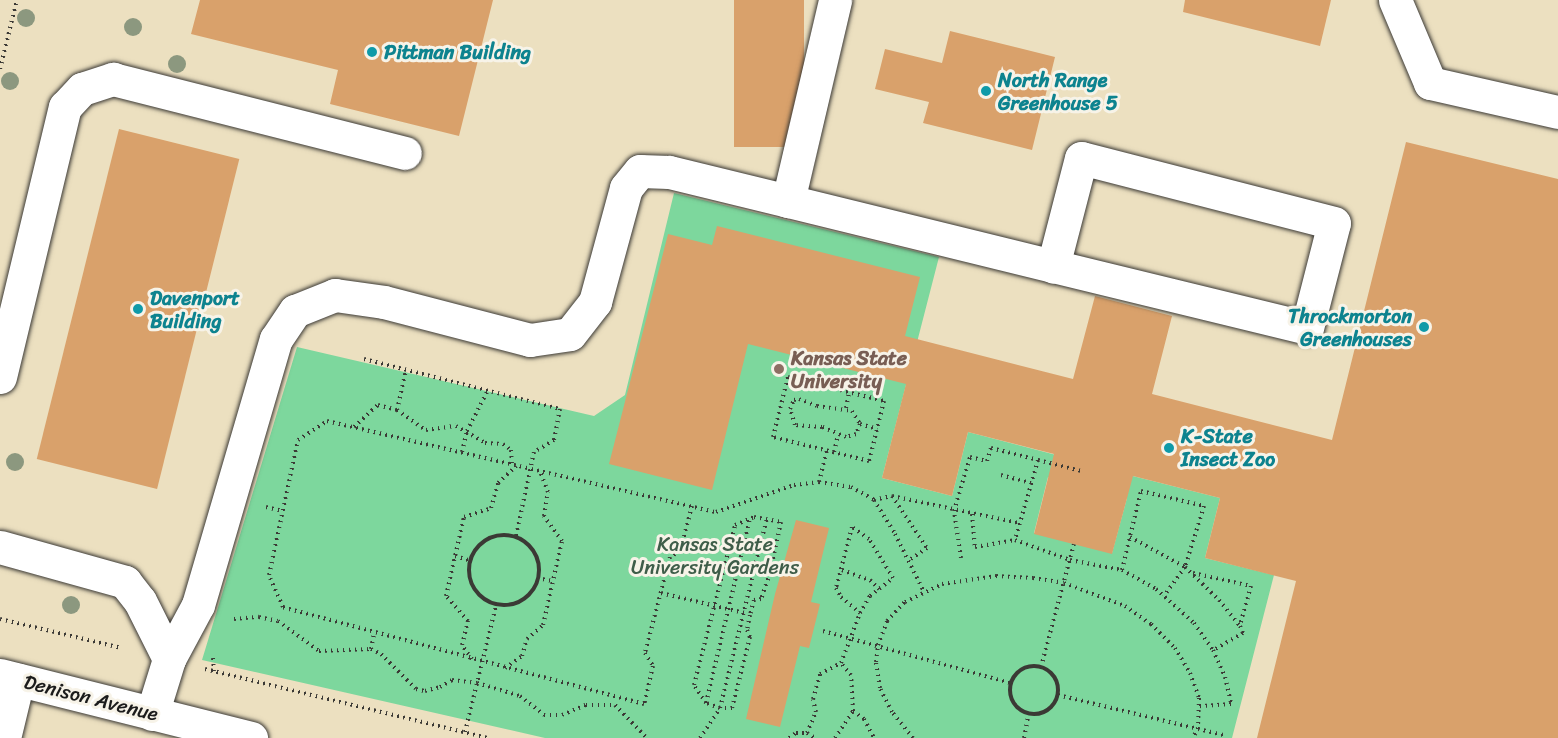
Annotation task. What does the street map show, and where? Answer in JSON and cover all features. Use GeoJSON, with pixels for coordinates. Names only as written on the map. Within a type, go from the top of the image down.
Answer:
{"type":"FeatureCollection","features":[{"type":"Feature","properties":{"kind":"street"},"geometry":{"type":"LineString","coordinates":[[788,201],[835,0]]}},
{"type":"Feature","properties":{"kind":"street"},"geometry":{"type":"LineString","coordinates":[[1395,0],[1430,83],[1558,112]]}},
{"type":"Feature","properties":{"kind":"street"},"geometry":{"type":"LineString","coordinates":[[0,377],[13,265],[65,107],[82,89],[113,79],[405,153]]}},
{"type":"Feature","properties":{"kind":"street"},"geometry":{"type":"LineString","coordinates":[[152,714],[169,659],[198,605],[276,339],[295,311],[334,296],[384,302],[530,340],[570,334],[595,302],[626,188],[640,171],[669,172],[1053,266],[1307,328],[1334,223],[1081,158],[1053,266]]}},
{"type":"Feature","properties":{"kind":"street"},"geometry":{"type":"LineString","coordinates":[[0,547],[125,582],[140,601],[169,659]]}},
{"type":"Feature","properties":{"kind":"street"},"geometry":{"type":"LineString","coordinates":[[4,738],[9,677]]}},
{"type":"Feature","properties":{"kind":"street","name":"Denison Avenue"},"geometry":{"type":"LineString","coordinates":[[9,677],[251,738]]}},
{"type":"Feature","properties":{"kind":"path"},"geometry":{"type":"LineString","coordinates":[[0,69],[17,0]]}},
{"type":"Feature","properties":{"kind":"path"},"geometry":{"type":"LineString","coordinates":[[364,359],[561,408],[554,440],[534,452],[516,536]]}},
{"type":"Feature","properties":{"kind":"path"},"geometry":{"type":"LineString","coordinates":[[397,410],[406,370]]}},
{"type":"Feature","properties":{"kind":"path"},"geometry":{"type":"LineString","coordinates":[[788,377],[849,392],[884,401],[869,460],[773,437],[788,377]]}},
{"type":"Feature","properties":{"kind":"path"},"geometry":{"type":"LineString","coordinates":[[462,453],[467,431],[488,390]]}},
{"type":"Feature","properties":{"kind":"path"},"geometry":{"type":"LineString","coordinates":[[846,408],[849,392]]}},
{"type":"Feature","properties":{"kind":"path"},"geometry":{"type":"LineString","coordinates":[[799,399],[823,407],[846,408],[857,415],[860,424],[856,434],[846,437],[822,427],[795,425],[790,409],[794,400],[799,399]]}},
{"type":"Feature","properties":{"kind":"path"},"geometry":{"type":"LineString","coordinates":[[354,427],[378,405],[397,410],[426,430],[456,426],[485,443],[503,444],[511,450],[514,465]]}},
{"type":"Feature","properties":{"kind":"path"},"geometry":{"type":"LineString","coordinates":[[780,407],[790,409]]}},
{"type":"Feature","properties":{"kind":"path"},"geometry":{"type":"LineString","coordinates":[[692,506],[680,551],[670,557],[645,653],[653,666],[644,704],[482,663],[283,607],[269,575],[298,440],[327,421],[530,469],[692,506],[716,512],[794,485],[819,482],[850,487],[874,500],[924,592]]}},
{"type":"Feature","properties":{"kind":"path"},"geometry":{"type":"LineString","coordinates":[[860,424],[877,429]]}},
{"type":"Feature","properties":{"kind":"path"},"geometry":{"type":"LineString","coordinates":[[834,452],[838,435]]}},
{"type":"Feature","properties":{"kind":"path"},"geometry":{"type":"LineString","coordinates":[[961,558],[954,510],[970,457],[987,461],[991,448],[1081,471]]}},
{"type":"Feature","properties":{"kind":"path"},"geometry":{"type":"LineString","coordinates":[[819,482],[827,450]]}},
{"type":"Feature","properties":{"kind":"path"},"geometry":{"type":"LineString","coordinates":[[1015,540],[1038,460]]}},
{"type":"Feature","properties":{"kind":"path"},"geometry":{"type":"LineString","coordinates":[[472,660],[462,645],[468,621],[446,596],[464,517],[491,508],[498,483],[514,465]]}},
{"type":"Feature","properties":{"kind":"path"},"geometry":{"type":"LineString","coordinates":[[505,669],[522,656],[527,639],[543,624],[562,541],[544,516],[548,492],[539,471]]}},
{"type":"Feature","properties":{"kind":"path"},"geometry":{"type":"LineString","coordinates":[[1001,475],[1032,483]]}},
{"type":"Feature","properties":{"kind":"path"},"geometry":{"type":"LineString","coordinates":[[1122,570],[1141,491],[1204,506],[1185,567],[1164,596]]}},
{"type":"Feature","properties":{"kind":"path"},"geometry":{"type":"LineString","coordinates":[[874,500],[892,496],[1019,523]]}},
{"type":"Feature","properties":{"kind":"path"},"geometry":{"type":"LineString","coordinates":[[892,496],[927,549],[908,561]]}},
{"type":"Feature","properties":{"kind":"path"},"geometry":{"type":"LineString","coordinates":[[259,506],[283,511]]}},
{"type":"Feature","properties":{"kind":"path"},"geometry":{"type":"LineString","coordinates":[[972,514],[975,546],[1015,540],[1070,560],[1122,570],[1164,596],[1194,623],[1213,650],[1225,677],[1231,704],[1199,706]]}},
{"type":"Feature","properties":{"kind":"path"},"geometry":{"type":"LineString","coordinates":[[701,738],[720,708],[767,518]]}},
{"type":"Feature","properties":{"kind":"path"},"geometry":{"type":"LineString","coordinates":[[767,518],[781,522],[770,573],[761,599],[754,600],[750,615],[747,630],[750,637],[732,708],[720,708],[706,704],[693,685],[735,525],[750,519],[767,518]]}},
{"type":"Feature","properties":{"kind":"path"},"geometry":{"type":"LineString","coordinates":[[706,704],[750,519]]}},
{"type":"Feature","properties":{"kind":"path"},"geometry":{"type":"LineString","coordinates":[[807,733],[816,712],[813,699],[820,674],[841,663],[860,613],[870,596],[892,578],[869,539],[852,527],[837,588],[841,597],[860,613]]}},
{"type":"Feature","properties":{"kind":"path"},"geometry":{"type":"LineString","coordinates":[[493,535],[516,536],[533,549],[540,570],[534,590],[517,604],[496,606],[476,593],[468,572],[474,550],[493,535]]}},
{"type":"Feature","properties":{"kind":"path"},"geometry":{"type":"LineString","coordinates":[[1130,537],[1185,567],[1220,600],[1240,626],[1243,633],[1213,650]]}},
{"type":"Feature","properties":{"kind":"path"},"geometry":{"type":"LineString","coordinates":[[1041,667],[1074,544]]}},
{"type":"Feature","properties":{"kind":"path"},"geometry":{"type":"LineString","coordinates":[[455,556],[471,561]]}},
{"type":"Feature","properties":{"kind":"path"},"geometry":{"type":"LineString","coordinates":[[842,570],[870,580],[879,589]]}},
{"type":"Feature","properties":{"kind":"path"},"geometry":{"type":"LineString","coordinates":[[1190,572],[1251,586],[1240,626]]}},
{"type":"Feature","properties":{"kind":"path"},"geometry":{"type":"LineString","coordinates":[[913,738],[892,712],[880,688],[876,662],[878,645],[887,621],[905,602],[924,592],[966,579],[996,576],[1034,578],[1064,583],[1125,606],[1151,624],[1175,648],[1190,673],[1199,706],[1198,728],[1193,738]]}},
{"type":"Feature","properties":{"kind":"path"},"geometry":{"type":"LineString","coordinates":[[537,578],[552,581]]}},
{"type":"Feature","properties":{"kind":"path"},"geometry":{"type":"LineString","coordinates":[[661,593],[750,615]]}},
{"type":"Feature","properties":{"kind":"path"},"geometry":{"type":"LineString","coordinates":[[465,732],[496,606]]}},
{"type":"Feature","properties":{"kind":"path"},"geometry":{"type":"LineString","coordinates":[[228,621],[259,617],[278,621],[319,651],[371,649],[381,654],[416,689],[425,691],[440,687],[452,680],[477,683],[520,696],[544,715],[562,715],[586,705],[615,705],[647,738]]}},
{"type":"Feature","properties":{"kind":"path"},"geometry":{"type":"LineString","coordinates":[[0,619],[489,738]]}},
{"type":"Feature","properties":{"kind":"path"},"geometry":{"type":"LineString","coordinates":[[823,631],[1011,683]]}},
{"type":"Feature","properties":{"kind":"path"},"geometry":{"type":"LineString","coordinates":[[371,649],[374,633]]}},
{"type":"Feature","properties":{"kind":"path"},"geometry":{"type":"LineString","coordinates":[[212,653],[214,672]]}},
{"type":"Feature","properties":{"kind":"path"},"geometry":{"type":"LineString","coordinates":[[835,738],[853,711],[851,675],[841,663]]}},
{"type":"Feature","properties":{"kind":"path"},"geometry":{"type":"LineString","coordinates":[[1034,666],[1041,667],[1056,681],[1058,695],[1044,712],[1029,713],[1021,710],[1012,698],[1011,683],[1020,671],[1034,666]]}},
{"type":"Feature","properties":{"kind":"path"},"geometry":{"type":"LineString","coordinates":[[1058,695],[1223,735]]}},
{"type":"Feature","properties":{"kind":"path"},"geometry":{"type":"LineString","coordinates":[[615,705],[617,698]]}},
{"type":"Feature","properties":{"kind":"path"},"geometry":{"type":"LineString","coordinates":[[853,711],[864,719],[874,738]]}},
{"type":"Feature","properties":{"kind":"path"},"geometry":{"type":"LineString","coordinates":[[1024,738],[1029,713]]}},
{"type":"Feature","properties":{"kind":"path"},"geometry":{"type":"LineString","coordinates":[[789,738],[795,733],[807,733],[815,738]]}},
{"type":"Feature","properties":{"kind":"green space","name":"Kansas State University Gardens"},"geometry":{"type":"Polygon","coordinates":[[[674,193],[939,257],[882,478],[952,496],[968,432],[1083,462],[1078,484],[1048,477],[1034,533],[1112,553],[1127,498],[1105,469],[1220,498],[1205,558],[1274,575],[1232,738],[545,738],[202,660],[297,347],[594,416],[625,395],[674,193]]]}},
{"type":"Feature","properties":{"kind":"building","name":"Pittman Building"},"geometry":{"type":"Polygon","coordinates":[[[200,0],[493,0],[459,136],[330,104],[338,70],[191,34],[200,0]]]}},
{"type":"Feature","properties":{"kind":"building"},"geometry":{"type":"Polygon","coordinates":[[[734,0],[804,0],[804,147],[734,147],[734,0]]]}},
{"type":"Feature","properties":{"kind":"building"},"geometry":{"type":"Polygon","coordinates":[[[1185,0],[1331,0],[1320,46],[1183,12],[1185,0]]]}},
{"type":"Feature","properties":{"kind":"building","name":"North Range Greenhouse 5"},"geometry":{"type":"Polygon","coordinates":[[[950,31],[1055,57],[1032,150],[923,123],[929,102],[875,89],[885,49],[942,63],[950,31]]]}},
{"type":"Feature","properties":{"kind":"building","name":"Davenport Building"},"geometry":{"type":"Polygon","coordinates":[[[119,129],[239,159],[157,489],[37,459],[119,129]]]}},
{"type":"Feature","properties":{"kind":"building"},"geometry":{"type":"Polygon","coordinates":[[[1406,142],[1558,179],[1558,738],[1257,738],[1296,581],[1205,558],[1220,498],[1133,476],[1112,554],[1034,534],[1054,454],[968,432],[952,496],[882,478],[906,384],[748,344],[712,490],[609,464],[668,234],[712,245],[717,226],[920,277],[905,336],[1073,379],[1095,296],[1172,316],[1152,394],[1332,440],[1406,142]]]}},
{"type":"Feature","properties":{"kind":"building"},"geometry":{"type":"Polygon","coordinates":[[[796,520],[829,528],[811,602],[820,604],[809,648],[800,646],[780,727],[746,719],[775,594],[796,520]]]}},
{"type":"Feature","properties":{"kind":"place","name":"Pittman Building"},"geometry":{"type":"Point","coordinates":[372,52]}},
{"type":"Feature","properties":{"kind":"place","name":"North Range Greenhouse 5"},"geometry":{"type":"Point","coordinates":[986,91]}},
{"type":"Feature","properties":{"kind":"place","name":"Davenport Building"},"geometry":{"type":"Point","coordinates":[138,309]}},
{"type":"Feature","properties":{"kind":"place","name":"Throckmorton Greenhouses"},"geometry":{"type":"Point","coordinates":[1424,327]}},
{"type":"Feature","properties":{"kind":"place","name":"Kansas State University"},"geometry":{"type":"Point","coordinates":[779,369]}},
{"type":"Feature","properties":{"kind":"place","name":"K-State Insect Zoo"},"geometry":{"type":"Point","coordinates":[1169,448]}}]}
